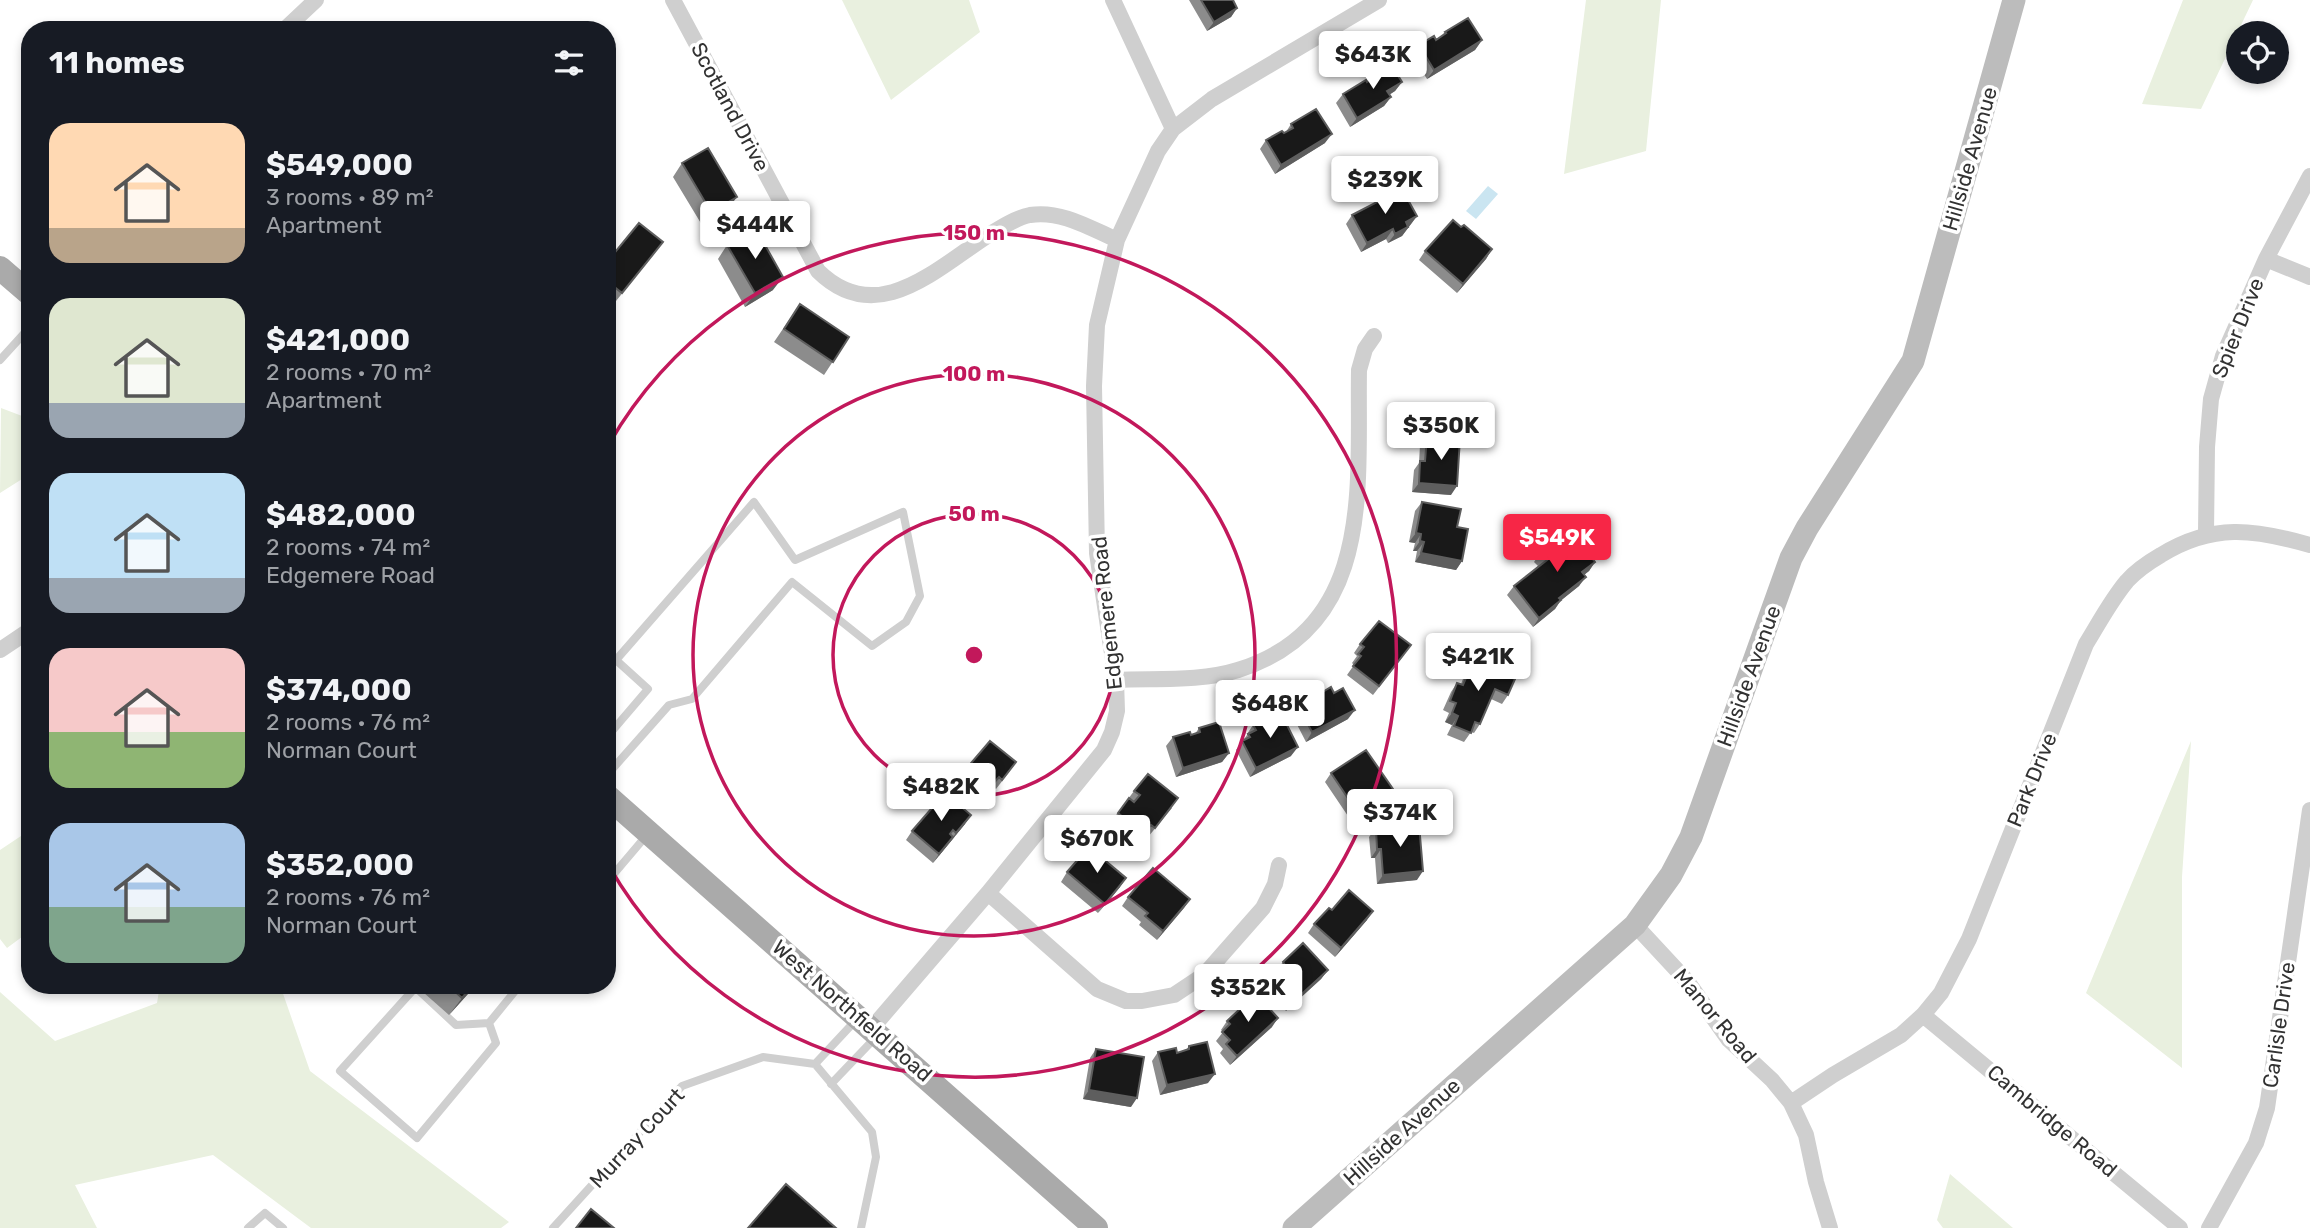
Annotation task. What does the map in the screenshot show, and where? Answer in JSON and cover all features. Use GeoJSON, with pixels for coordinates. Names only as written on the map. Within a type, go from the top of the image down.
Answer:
{"type":"FeatureCollection","features":[{"type":"Feature","properties":{"kind":"main road"},"geometry":{"type":"LineString","coordinates":[[0,268],[21,286]]}},
{"type":"Feature","properties":{"kind":"main road","name":"West Northfield Road"},"geometry":{"type":"LineString","coordinates":[[616,804],[1096,1228]]}},
{"type":"Feature","properties":{"kind":"street"},"geometry":{"type":"LineString","coordinates":[[294,21],[316,0]]}},
{"type":"Feature","properties":{"kind":"street","name":"Scotland Drive"},"geometry":{"type":"LineString","coordinates":[[673,0],[818,271],[828,282],[841,290],[871,297],[893,294],[911,286],[1004,226],[1029,215],[1053,214],[1117,240]]}},
{"type":"Feature","properties":{"kind":"street"},"geometry":{"type":"LineString","coordinates":[[1113,0],[1173,129]]}},
{"type":"Feature","properties":{"kind":"street","name":"Edgemere Road"},"geometry":{"type":"LineString","coordinates":[[870,1026],[988,893],[1104,750],[1112,732],[1117,711],[1116,680],[1097,553],[1094,386],[1097,325],[1117,240],[1158,151],[1173,129],[1212,99],[1379,0]]}},
{"type":"Feature","properties":{"kind":"street","name":"Hillside Avenue"},"geometry":{"type":"LineString","coordinates":[[1294,1228],[1635,925],[1671,875],[1691,837],[1791,558],[1807,528],[1913,361],[2014,0]]}},
{"type":"Feature","properties":{"kind":"street","name":"Spier Drive"},"geometry":{"type":"LineString","coordinates":[[2206,533],[2207,447],[2211,399],[2223,356],[2266,259],[2310,176]]}},
{"type":"Feature","properties":{"kind":"street"},"geometry":{"type":"LineString","coordinates":[[2266,259],[2310,277]]}},
{"type":"Feature","properties":{"kind":"street"},"geometry":{"type":"LineString","coordinates":[[1116,680],[1211,676],[1238,670],[1285,648],[1322,611],[1341,577],[1352,544],[1356,513],[1359,370],[1365,349],[1374,336]]}},
{"type":"Feature","properties":{"kind":"street","name":"Park Drive"},"geometry":{"type":"LineString","coordinates":[[1791,1103],[1901,1035],[1923,1015],[1941,993],[1969,939],[2086,644],[2128,580],[2179,543],[2206,533],[2241,531],[2277,536],[2310,545]]}},
{"type":"Feature","properties":{"kind":"street"},"geometry":{"type":"LineString","coordinates":[[0,650],[21,636]]}},
{"type":"Feature","properties":{"kind":"street","name":"Carlisle Drive"},"geometry":{"type":"LineString","coordinates":[[2209,1228],[2256,1143],[2267,1108],[2310,810]]}},
{"type":"Feature","properties":{"kind":"street"},"geometry":{"type":"LineString","coordinates":[[988,893],[1097,989],[1126,1001],[1142,1001],[1174,995],[1205,975],[1263,908],[1275,884],[1279,865]]}},
{"type":"Feature","properties":{"kind":"street","name":"Manor Road"},"geometry":{"type":"LineString","coordinates":[[1635,925],[1687,981],[1729,1040],[1772,1080],[1791,1103],[1805,1135],[1830,1228]]}},
{"type":"Feature","properties":{"kind":"street","name":"Cambridge Road"},"geometry":{"type":"LineString","coordinates":[[1923,1015],[2180,1228]]}},
{"type":"Feature","properties":{"kind":"lane"},"geometry":{"type":"LineString","coordinates":[[0,360],[21,337]]}},
{"type":"Feature","properties":{"kind":"lane"},"geometry":{"type":"LineString","coordinates":[[616,726],[648,689],[616,660],[754,502],[795,560],[903,512],[920,596],[906,622],[872,646],[792,582],[692,699],[669,705],[616,765]]}},
{"type":"Feature","properties":{"kind":"lane"},"geometry":{"type":"LineString","coordinates":[[616,871],[649,832]]}},
{"type":"Feature","properties":{"kind":"lane"},"geometry":{"type":"LineString","coordinates":[[407,994],[340,1071],[417,1138],[496,1043],[489,1023]]}},
{"type":"Feature","properties":{"kind":"lane"},"geometry":{"type":"LineString","coordinates":[[421,994],[456,1025],[489,1023],[513,994]]}},
{"type":"Feature","properties":{"kind":"lane"},"geometry":{"type":"LineString","coordinates":[[861,1228],[876,1157],[872,1132],[816,1064],[870,1026]]}},
{"type":"Feature","properties":{"kind":"lane"},"geometry":{"type":"LineString","coordinates":[[831,1084],[870,1026]]}},
{"type":"Feature","properties":{"kind":"lane","name":"Murray Court"},"geometry":{"type":"LineString","coordinates":[[553,1228],[682,1087],[763,1057],[816,1064]]}},
{"type":"Feature","properties":{"kind":"lane"},"geometry":{"type":"LineString","coordinates":[[248,1228],[265,1213],[283,1228]]}},
{"type":"Feature","properties":{"kind":"green space"},"geometry":{"type":"Polygon","coordinates":[[[842,0],[969,0],[980,32],[891,100],[842,0]]]}},
{"type":"Feature","properties":{"kind":"green space"},"geometry":{"type":"Polygon","coordinates":[[[1586,0],[1661,0],[1646,151],[1564,174],[1586,0]]]}},
{"type":"Feature","properties":{"kind":"green space"},"geometry":{"type":"Polygon","coordinates":[[[2183,0],[2253,0],[2243,21],[2226,21],[2226,57],[2201,109],[2142,104],[2183,0]]]}},
{"type":"Feature","properties":{"kind":"green space"},"geometry":{"type":"Polygon","coordinates":[[[1,408],[21,416],[21,480],[0,493],[1,408]]]}},
{"type":"Feature","properties":{"kind":"green space"},"geometry":{"type":"Polygon","coordinates":[[[2191,741],[2182,877],[2182,1068],[2086,993],[2191,741]]]}},
{"type":"Feature","properties":{"kind":"green space"},"geometry":{"type":"Polygon","coordinates":[[[21,836],[21,938],[7,948],[0,939],[0,850],[21,836]]]}},
{"type":"Feature","properties":{"kind":"green space"},"geometry":{"type":"Polygon","coordinates":[[[0,992],[55,1041],[157,1003],[158,994],[283,994],[310,1071],[509,1222],[501,1228],[311,1228],[213,1155],[75,1185],[97,1228],[0,1228],[0,992]]]}},
{"type":"Feature","properties":{"kind":"green space"},"geometry":{"type":"Polygon","coordinates":[[[1950,1174],[2013,1228],[1943,1228],[1937,1220],[1950,1174]]]}},
{"type":"Feature","properties":{"kind":"water"},"geometry":{"type":"Polygon","coordinates":[[[1488,186],[1498,194],[1476,219],[1466,211],[1488,186]]]}},
{"type":"Feature","properties":{"kind":"water"},"geometry":{"type":"Polygon","coordinates":[[[1548,523],[1556,534],[1534,551],[1526,540],[1548,523]]]}},
{"type":"Feature","properties":{"kind":"building"},"geometry":{"type":"Polygon","coordinates":[[[1201,0],[1233,0],[1237,8],[1214,22],[1201,0]]]}},
{"type":"Feature","properties":{"kind":"building"},"geometry":{"type":"Polygon","coordinates":[[[1468,18],[1482,40],[1434,70],[1419,45],[1434,36],[1436,40],[1468,18]]]}},
{"type":"Feature","properties":{"kind":"building"},"geometry":{"type":"Polygon","coordinates":[[[1390,63],[1402,82],[1387,91],[1391,97],[1357,118],[1343,94],[1377,76],[1375,73],[1390,63]]]}},
{"type":"Feature","properties":{"kind":"building"},"geometry":{"type":"Polygon","coordinates":[[[1316,109],[1332,134],[1281,165],[1266,140],[1293,128],[1291,124],[1316,109]]]}},
{"type":"Feature","properties":{"kind":"building"},"geometry":{"type":"Polygon","coordinates":[[[708,148],[737,197],[711,212],[682,163],[708,148]]]}},
{"type":"Feature","properties":{"kind":"building"},"geometry":{"type":"Polygon","coordinates":[[[1402,189],[1417,216],[1406,222],[1408,227],[1395,234],[1393,229],[1367,243],[1352,215],[1402,189]]]}},
{"type":"Feature","properties":{"kind":"building"},"geometry":{"type":"Polygon","coordinates":[[[1453,220],[1461,227],[1464,225],[1492,249],[1463,284],[1425,251],[1453,220]]]}},
{"type":"Feature","properties":{"kind":"building"},"geometry":{"type":"Polygon","coordinates":[[[639,223],[663,242],[622,293],[616,288],[616,251],[639,223]]]}},
{"type":"Feature","properties":{"kind":"building"},"geometry":{"type":"Polygon","coordinates":[[[756,229],[783,277],[755,293],[727,245],[756,229]]]}},
{"type":"Feature","properties":{"kind":"building"},"geometry":{"type":"Polygon","coordinates":[[[800,304],[849,337],[833,362],[784,329],[800,304]]]}},
{"type":"Feature","properties":{"kind":"building"},"geometry":{"type":"Polygon","coordinates":[[[1427,436],[1460,438],[1457,486],[1419,483],[1420,461],[1425,461],[1427,436]]]}},
{"type":"Feature","properties":{"kind":"building"},"geometry":{"type":"Polygon","coordinates":[[[1422,502],[1461,509],[1457,527],[1468,529],[1462,561],[1421,553],[1424,542],[1420,541],[1421,534],[1416,533],[1422,502]]]}},
{"type":"Feature","properties":{"kind":"building"},"geometry":{"type":"Polygon","coordinates":[[[1577,537],[1582,544],[1588,539],[1594,540],[1599,546],[1599,553],[1592,558],[1595,562],[1582,572],[1586,577],[1539,618],[1514,586],[1547,560],[1541,552],[1560,538],[1566,546],[1577,537]]]}},
{"type":"Feature","properties":{"kind":"building"},"geometry":{"type":"Polygon","coordinates":[[[1379,621],[1411,645],[1379,686],[1353,666],[1364,647],[1360,644],[1379,621]]]}},
{"type":"Feature","properties":{"kind":"building"},"geometry":{"type":"Polygon","coordinates":[[[1475,657],[1500,668],[1498,672],[1515,679],[1508,695],[1495,689],[1480,724],[1475,722],[1471,733],[1454,726],[1458,716],[1452,713],[1456,703],[1450,701],[1457,683],[1463,685],[1475,657]]]}},
{"type":"Feature","properties":{"kind":"building"},"geometry":{"type":"Polygon","coordinates":[[[1331,687],[1334,693],[1343,688],[1355,710],[1312,732],[1295,700],[1318,688],[1321,693],[1331,687]]]}},
{"type":"Feature","properties":{"kind":"building"},"geometry":{"type":"Polygon","coordinates":[[[1280,711],[1298,747],[1256,768],[1242,741],[1256,730],[1253,725],[1280,711]]]}},
{"type":"Feature","properties":{"kind":"building"},"geometry":{"type":"Polygon","coordinates":[[[1219,722],[1229,753],[1183,768],[1173,737],[1190,732],[1191,735],[1200,732],[1199,728],[1219,722]]]}},
{"type":"Feature","properties":{"kind":"building"},"geometry":{"type":"Polygon","coordinates":[[[990,741],[1016,762],[1002,780],[999,777],[983,795],[960,776],[990,741]]]}},
{"type":"Feature","properties":{"kind":"building"},"geometry":{"type":"Polygon","coordinates":[[[1366,750],[1393,789],[1358,813],[1331,773],[1366,750]]]}},
{"type":"Feature","properties":{"kind":"building"},"geometry":{"type":"Polygon","coordinates":[[[1148,774],[1178,798],[1155,828],[1151,825],[1144,834],[1118,813],[1129,798],[1134,802],[1140,795],[1134,791],[1148,774]]]}},
{"type":"Feature","properties":{"kind":"building"},"geometry":{"type":"Polygon","coordinates":[[[945,793],[971,815],[956,833],[953,830],[950,834],[953,837],[939,854],[912,831],[945,793]]]}},
{"type":"Feature","properties":{"kind":"building"},"geometry":{"type":"Polygon","coordinates":[[[1419,824],[1423,871],[1383,875],[1381,849],[1377,849],[1376,828],[1419,824]]]}},
{"type":"Feature","properties":{"kind":"building"},"geometry":{"type":"Polygon","coordinates":[[[1089,847],[1126,878],[1105,904],[1067,872],[1089,847]]]}},
{"type":"Feature","properties":{"kind":"building"},"geometry":{"type":"Polygon","coordinates":[[[1153,868],[1190,899],[1163,931],[1145,916],[1148,913],[1128,897],[1153,868]]]}},
{"type":"Feature","properties":{"kind":"building"},"geometry":{"type":"Polygon","coordinates":[[[1349,890],[1373,911],[1341,948],[1314,924],[1329,908],[1332,910],[1349,890]]]}},
{"type":"Feature","properties":{"kind":"building"},"geometry":{"type":"Polygon","coordinates":[[[1303,943],[1328,970],[1293,1002],[1273,981],[1281,974],[1278,971],[1285,965],[1283,962],[1303,943]]]}},
{"type":"Feature","properties":{"kind":"building"},"geometry":{"type":"Polygon","coordinates":[[[1256,994],[1278,1018],[1237,1056],[1226,1044],[1230,1040],[1222,1032],[1230,1024],[1227,1021],[1256,994]]]}},
{"type":"Feature","properties":{"kind":"building"},"geometry":{"type":"Polygon","coordinates":[[[1207,1042],[1215,1074],[1167,1085],[1158,1052],[1176,1048],[1177,1053],[1189,1049],[1189,1046],[1207,1042]]]}},
{"type":"Feature","properties":{"kind":"building"},"geometry":{"type":"Polygon","coordinates":[[[1096,1049],[1144,1057],[1137,1098],[1089,1090],[1096,1049]]]}},
{"type":"Feature","properties":{"kind":"building"},"geometry":{"type":"Polygon","coordinates":[[[786,1184],[836,1228],[748,1228],[786,1184]]]}},
{"type":"Feature","properties":{"kind":"building"},"geometry":{"type":"Polygon","coordinates":[[[591,1209],[614,1228],[576,1228],[591,1209]]]}}]}
